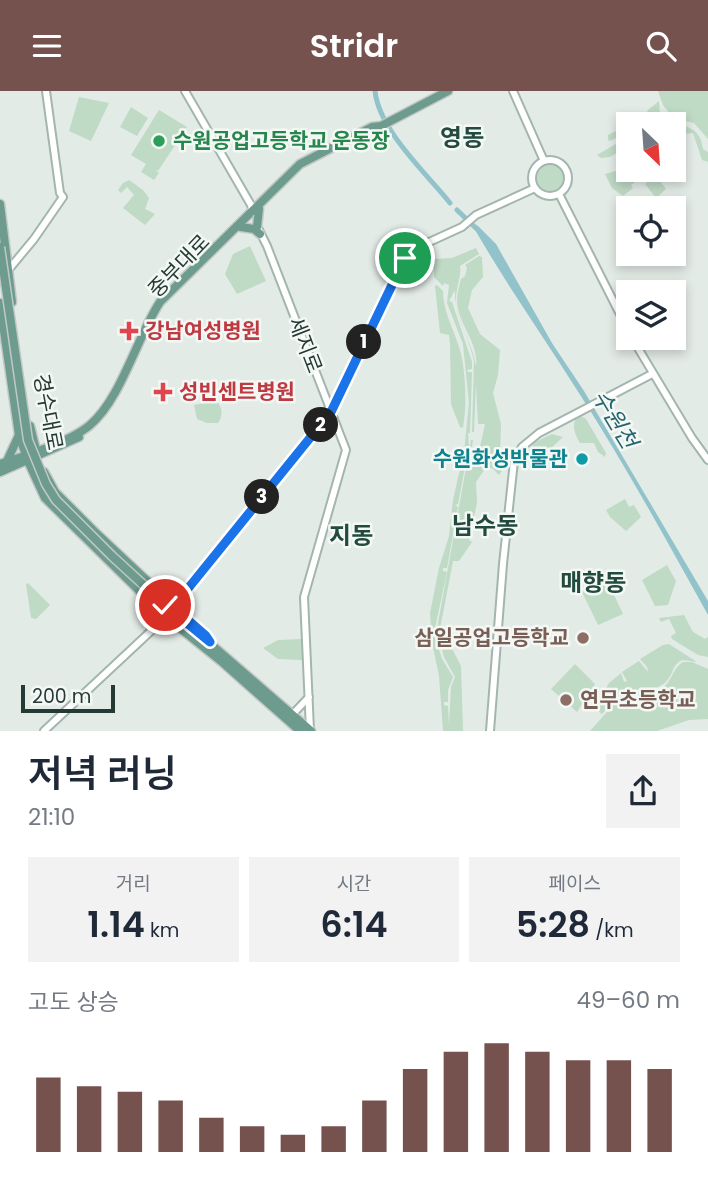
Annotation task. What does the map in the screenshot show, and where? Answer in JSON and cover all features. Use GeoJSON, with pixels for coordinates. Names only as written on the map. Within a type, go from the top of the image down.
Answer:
{"type":"FeatureCollection","features":[{"type":"Feature","properties":{"kind":"main road","name":"중부대로"},"geometry":{"type":"LineString","coordinates":[[0,472],[6,464],[72,442],[93,428],[114,400],[151,322],[171,295],[241,227],[300,164],[449,91]]}},
{"type":"Feature","properties":{"kind":"main road","name":"경수대로"},"geometry":{"type":"LineString","coordinates":[[0,204],[32,438],[45,474],[55,492],[206,636],[208,645]]}},
{"type":"Feature","properties":{"kind":"main road","name":"중부대로"},"geometry":{"type":"LineString","coordinates":[[48,450],[78,433],[97,418],[113,393],[144,327],[160,302],[255,212]]}},
{"type":"Feature","properties":{"kind":"main road"},"geometry":{"type":"LineString","coordinates":[[255,212],[259,231]]}},
{"type":"Feature","properties":{"kind":"main road"},"geometry":{"type":"LineString","coordinates":[[241,227],[259,231]]}},
{"type":"Feature","properties":{"kind":"main road"},"geometry":{"type":"LineString","coordinates":[[0,247],[28,440],[46,484],[56,500],[184,624]]}},
{"type":"Feature","properties":{"kind":"main road"},"geometry":{"type":"LineString","coordinates":[[0,279],[23,434],[41,482],[52,500],[136,585],[184,624]]}},
{"type":"Feature","properties":{"kind":"main road","name":"경수대로"},"geometry":{"type":"LineString","coordinates":[[0,303],[19,435],[35,480],[45,498],[166,617],[208,645]]}},
{"type":"Feature","properties":{"kind":"main road"},"geometry":{"type":"LineString","coordinates":[[19,435],[6,464],[20,469],[35,480]]}},
{"type":"Feature","properties":{"kind":"main road"},"geometry":{"type":"LineString","coordinates":[[32,438],[48,450],[45,474]]}},
{"type":"Feature","properties":{"kind":"main road","name":"경수대로"},"geometry":{"type":"LineString","coordinates":[[184,624],[291,718],[311,731]]}},
{"type":"Feature","properties":{"kind":"main road","name":"경수대로"},"geometry":{"type":"LineString","coordinates":[[291,718],[300,731]]}},
{"type":"Feature","properties":{"kind":"street"},"geometry":{"type":"LineString","coordinates":[[0,279],[34,239],[60,196],[46,91]]}},
{"type":"Feature","properties":{"kind":"street"},"geometry":{"type":"LineString","coordinates":[[185,91],[255,212]]}},
{"type":"Feature","properties":{"kind":"street"},"geometry":{"type":"LineString","coordinates":[[513,91],[544,161]]}},
{"type":"Feature","properties":{"kind":"street"},"geometry":{"type":"LineString","coordinates":[[556,160],[562,163],[568,172],[568,184],[559,194],[549,196],[535,188],[532,176],[534,170],[544,161],[556,160]]}},
{"type":"Feature","properties":{"kind":"street"},"geometry":{"type":"LineString","coordinates":[[173,607],[331,412],[405,258],[427,243],[463,226],[474,216],[535,188]]}},
{"type":"Feature","properties":{"kind":"street"},"geometry":{"type":"LineString","coordinates":[[559,194],[616,306]]}},
{"type":"Feature","properties":{"kind":"street","name":"세지로"},"geometry":{"type":"LineString","coordinates":[[259,231],[346,450],[304,597],[311,731]]}},
{"type":"Feature","properties":{"kind":"street"},"geometry":{"type":"LineString","coordinates":[[639,350],[708,460]]}},
{"type":"Feature","properties":{"kind":"street"},"geometry":{"type":"LineString","coordinates":[[491,731],[503,563],[514,461],[528,441],[652,374]]}},
{"type":"Feature","properties":{"kind":"street"},"geometry":{"type":"LineString","coordinates":[[44,731],[166,617]]}},
{"type":"Feature","properties":{"kind":"street"},"geometry":{"type":"LineString","coordinates":[[291,718],[309,698]]}},
{"type":"Feature","properties":{"kind":"green space"},"geometry":{"type":"Polygon","coordinates":[[[658,91],[708,91],[708,139],[694,123],[686,121],[686,112],[668,112],[658,91]]]}},
{"type":"Feature","properties":{"kind":"green space"},"geometry":{"type":"Polygon","coordinates":[[[79,97],[109,103],[91,141],[69,131],[79,97]]]}},
{"type":"Feature","properties":{"kind":"green space"},"geometry":{"type":"Polygon","coordinates":[[[659,101],[660,112],[647,112],[648,110],[659,101]]]}},
{"type":"Feature","properties":{"kind":"green space"},"geometry":{"type":"Polygon","coordinates":[[[131,107],[148,118],[137,136],[120,127],[131,107]]]}},
{"type":"Feature","properties":{"kind":"green space","name":"수원공업고등학교 운동장"},"geometry":{"type":"Polygon","coordinates":[[[159,110],[187,127],[158,171],[155,170],[159,173],[154,180],[141,172],[146,164],[131,155],[159,110]]]}},
{"type":"Feature","properties":{"kind":"green space"},"geometry":{"type":"Polygon","coordinates":[[[686,127],[698,135],[703,149],[708,152],[708,162],[702,160],[693,133],[686,134],[686,127]]]}},
{"type":"Feature","properties":{"kind":"green space"},"geometry":{"type":"Polygon","coordinates":[[[616,131],[616,138],[610,141],[608,135],[616,131]]]}},
{"type":"Feature","properties":{"kind":"green space"},"geometry":{"type":"Polygon","coordinates":[[[616,144],[616,153],[610,157],[601,158],[597,155],[616,144]]]}},
{"type":"Feature","properties":{"kind":"green space"},"geometry":{"type":"Polygon","coordinates":[[[551,164],[561,168],[565,178],[561,188],[551,192],[541,188],[537,178],[541,168],[551,164]]]}},
{"type":"Feature","properties":{"kind":"green space"},"geometry":{"type":"Polygon","coordinates":[[[616,171],[616,182],[635,182],[631,185],[633,188],[623,196],[612,188],[605,174],[616,171]]]}},
{"type":"Feature","properties":{"kind":"green space"},"geometry":{"type":"Polygon","coordinates":[[[129,180],[143,190],[149,198],[145,209],[155,214],[145,225],[123,208],[134,195],[127,187],[121,193],[118,190],[129,180]]]}},
{"type":"Feature","properties":{"kind":"green space"},"geometry":{"type":"Polygon","coordinates":[[[661,182],[666,189],[654,196],[645,184],[661,182]]]}},
{"type":"Feature","properties":{"kind":"green space"},"geometry":{"type":"Polygon","coordinates":[[[250,246],[266,281],[237,294],[225,274],[233,254],[250,246]]]}},
{"type":"Feature","properties":{"kind":"green space"},"geometry":{"type":"Polygon","coordinates":[[[476,248],[479,254],[460,266],[457,308],[455,290],[449,301],[452,302],[472,362],[472,369],[467,370],[472,372],[469,446],[458,504],[455,505],[458,507],[447,568],[443,568],[443,571],[447,572],[435,628],[431,628],[430,613],[449,536],[453,500],[464,451],[469,403],[463,344],[447,303],[449,285],[444,283],[443,286],[434,277],[434,259],[452,258],[476,248]]]}},
{"type":"Feature","properties":{"kind":"green space"},"geometry":{"type":"Polygon","coordinates":[[[479,256],[482,257],[483,277],[472,290],[468,308],[480,334],[500,350],[493,393],[501,424],[500,457],[504,468],[499,475],[492,468],[485,469],[476,482],[477,503],[469,540],[472,542],[459,561],[453,561],[440,629],[437,629],[471,440],[470,459],[477,460],[485,424],[478,424],[476,384],[472,432],[474,361],[465,332],[476,366],[474,349],[457,301],[461,279],[467,268],[465,265],[479,256]]]}},
{"type":"Feature","properties":{"kind":"green space"},"geometry":{"type":"Polygon","coordinates":[[[437,285],[443,291],[446,311],[463,363],[463,428],[460,427],[451,404],[449,335],[440,333],[437,285]]]}},
{"type":"Feature","properties":{"kind":"green space"},"geometry":{"type":"Polygon","coordinates":[[[216,401],[222,412],[218,423],[197,419],[194,405],[216,401]]]}},
{"type":"Feature","properties":{"kind":"green space"},"geometry":{"type":"Polygon","coordinates":[[[581,416],[586,419],[606,453],[605,457],[598,452],[594,443],[580,443],[574,426],[575,420],[581,416]]]}},
{"type":"Feature","properties":{"kind":"green space"},"geometry":{"type":"Polygon","coordinates":[[[552,434],[563,437],[548,451],[550,455],[547,458],[538,460],[524,457],[535,442],[552,434]]]}},
{"type":"Feature","properties":{"kind":"green space"},"geometry":{"type":"Polygon","coordinates":[[[625,499],[629,507],[634,505],[641,517],[626,531],[606,510],[625,499]]]}},
{"type":"Feature","properties":{"kind":"green space"},"geometry":{"type":"Polygon","coordinates":[[[667,565],[676,581],[668,605],[655,606],[642,580],[667,565]]]}},
{"type":"Feature","properties":{"kind":"green space"},"geometry":{"type":"Polygon","coordinates":[[[607,580],[623,614],[598,625],[582,592],[607,580]]]}},
{"type":"Feature","properties":{"kind":"green space"},"geometry":{"type":"Polygon","coordinates":[[[28,583],[50,605],[36,619],[31,618],[28,583]]]}},
{"type":"Feature","properties":{"kind":"green space"},"geometry":{"type":"Polygon","coordinates":[[[684,615],[693,632],[705,639],[708,637],[708,657],[698,655],[672,639],[671,636],[676,633],[669,619],[661,622],[659,618],[684,615]]]}},
{"type":"Feature","properties":{"kind":"green space"},"geometry":{"type":"Polygon","coordinates":[[[435,630],[432,637],[435,637],[442,659],[453,677],[448,690],[448,702],[444,702],[444,705],[448,706],[449,725],[451,687],[455,677],[444,657],[437,631],[444,633],[461,666],[463,731],[443,731],[439,676],[430,633],[435,630]]]}},
{"type":"Feature","properties":{"kind":"green space"},"geometry":{"type":"Polygon","coordinates":[[[302,639],[302,660],[278,659],[263,648],[278,640],[302,639]]]}},
{"type":"Feature","properties":{"kind":"green space"},"geometry":{"type":"Polygon","coordinates":[[[669,644],[697,662],[682,660],[676,664],[664,683],[653,688],[623,691],[602,714],[598,711],[608,684],[621,673],[624,682],[627,681],[622,672],[639,661],[648,672],[640,659],[669,644]]]}},
{"type":"Feature","properties":{"kind":"green space"},"geometry":{"type":"Polygon","coordinates":[[[683,662],[692,662],[708,669],[708,719],[689,720],[657,731],[590,731],[624,693],[665,689],[675,670],[683,662]]]}},
{"type":"Feature","properties":{"kind":"green space"},"geometry":{"type":"Polygon","coordinates":[[[575,664],[595,684],[577,712],[551,689],[575,664]]]}},
{"type":"Feature","properties":{"kind":"water"},"geometry":{"type":"Polygon","coordinates":[[[477,225],[496,244],[552,343],[584,391],[708,601],[708,615],[611,445],[486,249],[474,228],[477,225]]]}},
{"type":"Feature","properties":{"kind":"waterway","name":"수원천"},"geometry":{"type":"LineString","coordinates":[[375,91],[378,106],[394,136],[450,203]]}},
{"type":"Feature","properties":{"kind":"waterway","name":"수원천"},"geometry":{"type":"LineString","coordinates":[[457,210],[480,232]]}},
{"type":"Feature","properties":{"kind":"place","name":"수원공업고등학교 운동장"},"geometry":{"type":"Point","coordinates":[159,141]}},
{"type":"Feature","properties":{"kind":"place","name":"강남여성병원"},"geometry":{"type":"Point","coordinates":[129,331]}},
{"type":"Feature","properties":{"kind":"place","name":"성빈센트병원"},"geometry":{"type":"Point","coordinates":[163,392]}},
{"type":"Feature","properties":{"kind":"place","name":"수원화성박물관"},"geometry":{"type":"Point","coordinates":[582,459]}},
{"type":"Feature","properties":{"kind":"place","name":"삼일공업고등학교"},"geometry":{"type":"Point","coordinates":[583,638]}},
{"type":"Feature","properties":{"kind":"place","name":"연무초등학교"},"geometry":{"type":"Point","coordinates":[566,700]}},
{"type":"Feature","properties":{"kind":"district","name":"영동"},"geometry":{"type":"Point","coordinates":[462,138]}},
{"type":"Feature","properties":{"kind":"district","name":"남수동"},"geometry":{"type":"Point","coordinates":[485,526]}},
{"type":"Feature","properties":{"kind":"district","name":"지동"},"geometry":{"type":"Point","coordinates":[351,536]}},
{"type":"Feature","properties":{"kind":"district","name":"매향동"},"geometry":{"type":"Point","coordinates":[593,583]}},
{"type":"Feature","properties":{"kind":"route"},"geometry":{"type":"LineString","coordinates":[[165,605],[203,639],[210,642],[173,607],[331,412],[405,258]]}}]}
